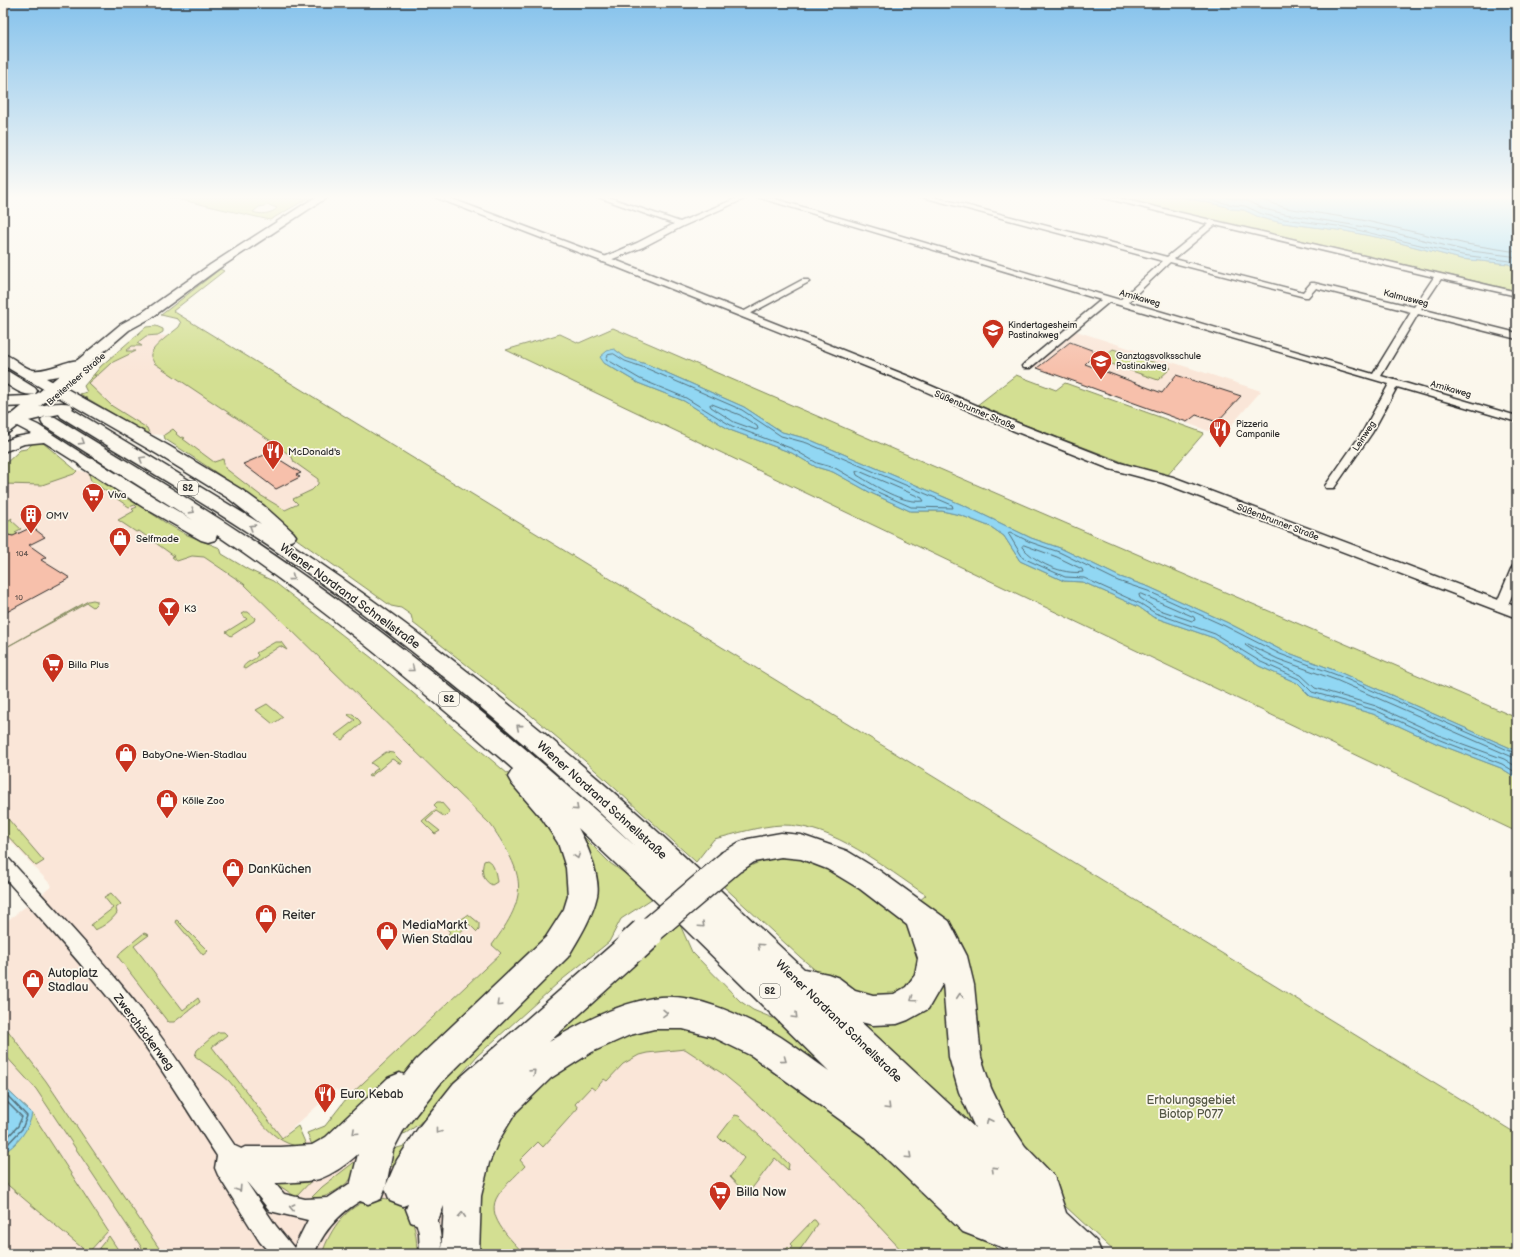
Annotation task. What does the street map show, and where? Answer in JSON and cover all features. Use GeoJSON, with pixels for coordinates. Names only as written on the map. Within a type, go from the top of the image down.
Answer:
{"type":"FeatureCollection","features":[{"type":"Feature","properties":{"kind":"highway","name":"Wiener Nordrand Schnellstraße"},"geometry":{"type":"LineString","coordinates":[[3,374],[38,406],[261,555],[325,601],[382,645],[515,754],[595,825],[1035,1238],[1083,1254]]}},
{"type":"Feature","properties":{"kind":"highway"},"geometry":{"type":"LineString","coordinates":[[57,390],[170,454],[235,494],[257,510],[278,530],[309,554],[308,564]]}},
{"type":"Feature","properties":{"kind":"highway"},"geometry":{"type":"LineString","coordinates":[[11,422],[38,406],[92,409]]}},
{"type":"Feature","properties":{"kind":"highway","name":"Wiener Nordrand Schnellstraße"},"geometry":{"type":"LineString","coordinates":[[67,413],[250,526],[308,564],[458,676],[542,746],[613,808],[798,983],[1035,1238]]}},
{"type":"Feature","properties":{"kind":"highway"},"geometry":{"type":"LineString","coordinates":[[87,463],[181,522],[236,550],[261,555]]}},
{"type":"Feature","properties":{"kind":"highway"},"geometry":{"type":"LineString","coordinates":[[368,1186],[377,1146],[391,1119],[428,1072],[557,947],[573,924],[583,897],[582,878],[578,854],[561,823],[537,793],[515,771],[515,754]]}},
{"type":"Feature","properties":{"kind":"highway"},"geometry":{"type":"LineString","coordinates":[[414,1199],[410,1172],[431,1139],[466,1095],[550,1018],[731,862],[748,851],[781,846],[801,848],[818,852],[837,860],[870,880],[939,932],[952,956],[959,985],[965,1058],[976,1092],[991,1125],[1004,1145],[1013,1158],[1041,1189],[1035,1238],[976,1219],[876,1125],[763,1045],[718,1023],[683,1013],[654,1013],[627,1020],[581,1041],[539,1066],[505,1100],[487,1128],[472,1162],[463,1196],[460,1254]]}},
{"type":"Feature","properties":{"kind":"highway"},"geometry":{"type":"LineString","coordinates":[[798,983],[828,989],[848,1002],[873,1010],[897,1009],[917,998],[929,980],[933,958],[926,934],[917,914]]}},
{"type":"Feature","properties":{"kind":"highway"},"geometry":{"type":"LineString","coordinates":[[414,1199],[464,1129],[503,1062]]}},
{"type":"Feature","properties":{"kind":"highway"},"geometry":{"type":"LineString","coordinates":[[237,1160],[281,1165],[317,1162],[338,1148],[402,1088],[428,1072]]}},
{"type":"Feature","properties":{"kind":"highway"},"geometry":{"type":"LineString","coordinates":[[464,1129],[484,1112],[505,1100]]}},
{"type":"Feature","properties":{"kind":"main road","name":"Breitenleer Straße"},"geometry":{"type":"LineString","coordinates":[[57,390],[80,364],[125,327],[147,315],[233,255]]}},
{"type":"Feature","properties":{"kind":"main road","name":"Breitenleer Straße"},"geometry":{"type":"LineString","coordinates":[[57,390],[141,324],[147,315]]}},
{"type":"Feature","properties":{"kind":"main road"},"geometry":{"type":"LineString","coordinates":[[3,358],[38,406],[87,463]]}},
{"type":"Feature","properties":{"kind":"main road"},"geometry":{"type":"LineString","coordinates":[[3,446],[21,440],[53,373],[80,364]]}},
{"type":"Feature","properties":{"kind":"main road"},"geometry":{"type":"LineString","coordinates":[[38,406],[57,390]]}},
{"type":"Feature","properties":{"kind":"main road"},"geometry":{"type":"LineString","coordinates":[[3,442],[11,422],[38,406],[57,390]]}},
{"type":"Feature","properties":{"kind":"main road"},"geometry":{"type":"LineString","coordinates":[[6,397],[17,402],[38,406]]}},
{"type":"Feature","properties":{"kind":"street","name":"Süßenbrunner Straße"},"geometry":{"type":"LineString","coordinates":[[591,255],[904,378],[1016,427],[1115,466],[1168,480],[1517,613]]}},
{"type":"Feature","properties":{"kind":"street"},"geometry":{"type":"LineString","coordinates":[[605,260],[617,255]]}},
{"type":"Feature","properties":{"kind":"street","name":"Arnikaweg"},"geometry":{"type":"LineString","coordinates":[[956,255],[1517,419]]}},
{"type":"Feature","properties":{"kind":"street","name":"Kalmusweg"},"geometry":{"type":"LineString","coordinates":[[1147,255],[1305,295],[1314,285],[1517,336]]}},
{"type":"Feature","properties":{"kind":"street"},"geometry":{"type":"LineString","coordinates":[[1122,303],[1174,255]]}},
{"type":"Feature","properties":{"kind":"street"},"geometry":{"type":"LineString","coordinates":[[1348,255],[1517,294]]}},
{"type":"Feature","properties":{"kind":"street"},"geometry":{"type":"LineString","coordinates":[[1376,378],[1416,310],[1439,276]]}},
{"type":"Feature","properties":{"kind":"street"},"geometry":{"type":"LineString","coordinates":[[743,314],[805,282]]}},
{"type":"Feature","properties":{"kind":"street"},"geometry":{"type":"LineString","coordinates":[[1028,366],[1107,299]]}},
{"type":"Feature","properties":{"kind":"street","name":"Leinweg"},"geometry":{"type":"LineString","coordinates":[[1330,486],[1367,433],[1394,383]]}},
{"type":"Feature","properties":{"kind":"street"},"geometry":{"type":"LineString","coordinates":[[1501,607],[1517,569]]}},
{"type":"Feature","properties":{"kind":"street","name":"Zwerchäckerweg"},"geometry":{"type":"LineString","coordinates":[[3,864],[87,958],[129,1009],[237,1160],[278,1203],[305,1210],[331,1208]]}},
{"type":"Feature","properties":{"kind":"street"},"geometry":{"type":"LineString","coordinates":[[237,1160],[225,1168],[268,1234],[286,1254]]}},
{"type":"Feature","properties":{"kind":"street"},"geometry":{"type":"LineString","coordinates":[[303,1254],[315,1227],[331,1208],[344,1197],[368,1186],[379,1184],[390,1185],[414,1199],[430,1232],[431,1254]]}},
{"type":"Feature","properties":{"kind":"shaded area"},"geometry":{"type":"Polygon","coordinates":[[[1076,331],[1261,391],[1222,436],[1031,366],[1076,331]]]}},
{"type":"Feature","properties":{"kind":"shaded area"},"geometry":{"type":"Polygon","coordinates":[[[138,334],[169,336],[155,347],[154,363],[326,478],[320,492],[271,517],[246,497],[245,492],[206,467],[196,458],[165,439],[164,435],[147,434],[80,394],[87,392],[84,386],[101,366],[138,334]]]}},
{"type":"Feature","properties":{"kind":"shaded area"},"geometry":{"type":"Polygon","coordinates":[[[36,441],[43,443],[76,470],[90,473],[141,507],[204,557],[244,584],[491,825],[515,866],[519,884],[517,899],[508,924],[492,945],[501,953],[346,1099],[336,1089],[285,1135],[482,1192],[618,1050],[675,1044],[714,1064],[925,1254],[3,1254],[3,924],[52,886],[3,833],[3,466],[20,450],[26,449],[36,441]]]}},
{"type":"Feature","properties":{"kind":"green space"},"geometry":{"type":"Polygon","coordinates":[[[1362,255],[1444,255],[1461,259],[1509,264],[1517,270],[1517,291],[1362,255]]]}},
{"type":"Feature","properties":{"kind":"green space","name":"Erholungsgebiet Biotop P077"},"geometry":{"type":"Polygon","coordinates":[[[220,269],[224,271],[173,311],[1517,1134],[1517,1254],[1117,1254],[1065,1206],[1038,1178],[1002,1130],[918,902],[926,895],[858,850],[820,832],[801,827],[782,825],[765,827],[714,839],[696,862],[585,761],[527,712],[413,623],[411,615],[401,608],[391,606],[291,535],[246,497],[245,492],[165,439],[164,435],[173,429],[177,433],[176,434],[181,438],[185,438],[183,439],[214,462],[223,459],[225,468],[260,495],[285,510],[298,504],[293,499],[312,490],[318,484],[318,479],[294,462],[292,457],[274,443],[154,363],[151,356],[152,351],[179,327],[181,323],[178,319],[161,315],[220,269]]]}},
{"type":"Feature","properties":{"kind":"green space"},"geometry":{"type":"Polygon","coordinates":[[[156,326],[163,329],[163,332],[158,335],[146,336],[137,343],[142,346],[132,346],[126,351],[136,351],[111,363],[98,375],[94,375],[96,376],[88,383],[112,406],[147,428],[149,433],[147,434],[80,394],[87,392],[84,386],[101,366],[146,327],[156,326]]]}},
{"type":"Feature","properties":{"kind":"green space"},"geometry":{"type":"Polygon","coordinates":[[[613,328],[1517,718],[1517,751],[1339,672],[1281,650],[1226,622],[1149,587],[1120,577],[1060,548],[1031,538],[965,506],[808,439],[782,432],[744,407],[649,365],[626,358],[614,349],[604,363],[638,383],[684,401],[730,430],[792,453],[816,467],[833,472],[871,493],[910,511],[942,511],[960,515],[991,527],[1004,536],[1020,561],[1064,581],[1083,582],[1139,607],[1153,617],[1214,638],[1259,666],[1297,683],[1310,696],[1373,714],[1438,744],[1501,768],[1517,778],[1517,832],[506,350],[560,334],[579,343],[613,328]]]}},
{"type":"Feature","properties":{"kind":"green space"},"geometry":{"type":"Polygon","coordinates":[[[1113,349],[1171,368],[1158,380],[1100,360],[1113,349]]]}},
{"type":"Feature","properties":{"kind":"green space"},"geometry":{"type":"Polygon","coordinates":[[[1016,375],[1056,390],[1065,383],[1204,433],[1166,477],[1146,471],[976,406],[1016,375]]]}},
{"type":"Feature","properties":{"kind":"green space"},"geometry":{"type":"Polygon","coordinates":[[[36,441],[43,443],[77,471],[74,474],[42,485],[3,484],[3,466],[20,450],[26,449],[36,441]]]}},
{"type":"Feature","properties":{"kind":"green space"},"geometry":{"type":"Polygon","coordinates":[[[90,473],[166,523],[185,534],[220,548],[222,554],[249,570],[273,581],[372,658],[515,780],[571,854],[568,919],[360,1119],[312,1145],[307,1133],[325,1126],[346,1099],[501,953],[492,945],[513,912],[517,898],[518,885],[516,872],[511,858],[491,825],[244,584],[204,557],[192,556],[177,561],[172,557],[174,556],[139,531],[136,532],[118,520],[134,511],[132,509],[137,507],[135,505],[129,507],[91,481],[90,473]]]}},
{"type":"Feature","properties":{"kind":"green space"},"geometry":{"type":"Polygon","coordinates":[[[12,518],[11,520],[21,529],[15,532],[22,538],[3,534],[3,521],[6,522],[12,518]]]}},
{"type":"Feature","properties":{"kind":"green space"},"geometry":{"type":"Polygon","coordinates":[[[88,601],[97,601],[97,603],[93,607],[87,603],[3,649],[88,601]]]}},
{"type":"Feature","properties":{"kind":"green space"},"geometry":{"type":"Polygon","coordinates":[[[248,612],[255,618],[254,621],[231,636],[226,632],[247,619],[241,614],[248,612]]]}},
{"type":"Feature","properties":{"kind":"green space"},"geometry":{"type":"Polygon","coordinates":[[[275,642],[281,642],[287,650],[280,646],[245,669],[243,668],[246,664],[257,657],[258,655],[256,653],[275,642]]]}},
{"type":"Feature","properties":{"kind":"green space"},"geometry":{"type":"Polygon","coordinates":[[[267,704],[283,717],[273,724],[256,710],[267,704]]]}},
{"type":"Feature","properties":{"kind":"green space"},"geometry":{"type":"Polygon","coordinates":[[[353,714],[361,724],[342,740],[335,735],[355,720],[348,715],[353,714]]]}},
{"type":"Feature","properties":{"kind":"green space"},"geometry":{"type":"Polygon","coordinates":[[[386,752],[393,753],[402,762],[401,764],[392,759],[370,777],[368,776],[378,768],[371,763],[386,752]]]}},
{"type":"Feature","properties":{"kind":"green space"},"geometry":{"type":"Polygon","coordinates":[[[437,802],[441,802],[449,813],[445,817],[436,811],[426,820],[440,831],[435,834],[422,821],[437,808],[434,805],[437,802]]]}},
{"type":"Feature","properties":{"kind":"green space"},"geometry":{"type":"Polygon","coordinates":[[[3,813],[44,861],[36,866],[3,831],[3,813]]]}},
{"type":"Feature","properties":{"kind":"green space"},"geometry":{"type":"Polygon","coordinates":[[[581,836],[583,836],[610,863],[630,877],[653,898],[621,919],[609,942],[558,983],[477,1056],[419,1124],[406,1133],[391,1138],[398,1124],[557,958],[581,836]]]}},
{"type":"Feature","properties":{"kind":"green space"},"geometry":{"type":"Polygon","coordinates":[[[783,857],[804,859],[840,875],[911,923],[924,959],[909,991],[879,1002],[827,980],[721,884],[750,866],[765,860],[783,857]]]}},
{"type":"Feature","properties":{"kind":"green space"},"geometry":{"type":"Polygon","coordinates":[[[487,860],[492,864],[495,870],[497,882],[492,885],[486,881],[483,875],[484,861],[487,860]]]}},
{"type":"Feature","properties":{"kind":"green space"},"geometry":{"type":"Polygon","coordinates":[[[111,893],[121,904],[116,908],[117,913],[112,918],[95,930],[91,925],[113,908],[104,897],[111,893]]]}},
{"type":"Feature","properties":{"kind":"green space"},"geometry":{"type":"Polygon","coordinates":[[[468,914],[479,923],[479,930],[477,932],[469,924],[452,940],[447,935],[450,932],[447,929],[468,914]]]}},
{"type":"Feature","properties":{"kind":"green space"},"geometry":{"type":"Polygon","coordinates":[[[177,920],[208,951],[203,955],[175,921],[177,920]]]}},
{"type":"Feature","properties":{"kind":"green space"},"geometry":{"type":"Polygon","coordinates":[[[678,923],[692,952],[740,1001],[753,1010],[775,1019],[845,1087],[706,1009],[534,1048],[678,923]]]}},
{"type":"Feature","properties":{"kind":"green space"},"geometry":{"type":"Polygon","coordinates":[[[144,933],[149,935],[134,946],[183,1010],[198,998],[200,1002],[174,1022],[168,1022],[118,957],[122,951],[144,933]]]}},
{"type":"Feature","properties":{"kind":"green space"},"geometry":{"type":"Polygon","coordinates":[[[947,974],[977,1130],[866,1026],[868,1019],[947,974]]]}},
{"type":"Feature","properties":{"kind":"green space"},"geometry":{"type":"Polygon","coordinates":[[[657,1023],[734,1041],[942,1194],[1002,1254],[905,1254],[830,1174],[740,1088],[723,1074],[685,1049],[639,1055],[623,1064],[607,1081],[604,1079],[595,1090],[591,1087],[575,1104],[578,1108],[543,1147],[538,1142],[520,1160],[525,1166],[505,1186],[496,1199],[494,1207],[498,1222],[507,1236],[524,1254],[470,1254],[472,1200],[507,1114],[574,1058],[657,1023]]]}},
{"type":"Feature","properties":{"kind":"green space"},"geometry":{"type":"Polygon","coordinates":[[[3,1024],[46,1081],[163,1254],[146,1254],[36,1089],[3,1053],[3,1024]]]}},
{"type":"Feature","properties":{"kind":"green space"},"geometry":{"type":"Polygon","coordinates":[[[218,1032],[224,1032],[227,1035],[212,1047],[282,1138],[298,1126],[307,1147],[282,1141],[272,1133],[262,1124],[229,1081],[195,1056],[197,1050],[218,1032]]]}},
{"type":"Feature","properties":{"kind":"green space"},"geometry":{"type":"Polygon","coordinates":[[[3,1086],[32,1113],[108,1231],[88,1253],[3,1181],[3,1086]]]}},
{"type":"Feature","properties":{"kind":"green space"},"geometry":{"type":"Polygon","coordinates":[[[735,1115],[739,1116],[789,1164],[788,1170],[775,1158],[747,1195],[730,1177],[744,1158],[725,1140],[723,1142],[718,1137],[735,1115]]]}},
{"type":"Feature","properties":{"kind":"green space"},"geometry":{"type":"Polygon","coordinates":[[[416,1140],[396,1165],[387,1168],[387,1151],[404,1146],[416,1140]]]}},
{"type":"Feature","properties":{"kind":"green space"},"geometry":{"type":"Polygon","coordinates":[[[357,1160],[354,1174],[350,1180],[340,1188],[327,1195],[314,1200],[309,1200],[322,1187],[357,1160]]]}},
{"type":"Feature","properties":{"kind":"green space"},"geometry":{"type":"Polygon","coordinates":[[[314,1178],[296,1197],[274,1182],[314,1178]]]}},
{"type":"Feature","properties":{"kind":"green space"},"geometry":{"type":"Polygon","coordinates":[[[373,1198],[395,1202],[403,1207],[413,1222],[417,1243],[417,1254],[322,1254],[330,1235],[341,1219],[355,1207],[373,1198]]]}},
{"type":"Feature","properties":{"kind":"green space"},"geometry":{"type":"Polygon","coordinates":[[[813,1220],[815,1220],[818,1224],[797,1254],[783,1254],[788,1247],[790,1249],[792,1246],[790,1244],[813,1220]]]}},
{"type":"Feature","properties":{"kind":"green space"},"geometry":{"type":"Polygon","coordinates":[[[109,1236],[121,1254],[104,1254],[105,1252],[99,1248],[109,1236]]]}},
{"type":"Feature","properties":{"kind":"water"},"geometry":{"type":"Polygon","coordinates":[[[1444,255],[1517,255],[1517,270],[1509,264],[1461,259],[1444,255]]]}},
{"type":"Feature","properties":{"kind":"water"},"geometry":{"type":"Polygon","coordinates":[[[614,349],[626,358],[649,365],[744,407],[782,432],[808,439],[965,506],[1031,538],[1060,548],[1120,577],[1149,587],[1226,622],[1281,650],[1339,672],[1517,751],[1517,778],[1501,768],[1438,744],[1373,714],[1310,696],[1297,683],[1259,666],[1214,638],[1153,617],[1139,607],[1083,582],[1064,581],[1020,561],[1004,536],[991,527],[960,515],[942,511],[910,511],[871,493],[833,472],[816,467],[792,453],[730,430],[684,401],[638,383],[604,363],[600,357],[607,351],[614,349]]]}},
{"type":"Feature","properties":{"kind":"water"},"geometry":{"type":"Polygon","coordinates":[[[3,1086],[32,1113],[31,1119],[22,1136],[13,1146],[3,1153],[3,1086]]]}},
{"type":"Feature","properties":{"kind":"building","name":"Ganztagsvolksschule Pastinakweg"},"geometry":{"type":"Polygon","coordinates":[[[1070,342],[1097,352],[1085,364],[1162,393],[1176,375],[1241,396],[1217,422],[1196,415],[1187,422],[1037,368],[1070,342]]]}},
{"type":"Feature","properties":{"kind":"building","name":"McDonald's"},"geometry":{"type":"Polygon","coordinates":[[[269,453],[301,473],[296,475],[300,477],[276,489],[243,464],[269,453]]]}},
{"type":"Feature","properties":{"kind":"building"},"geometry":{"type":"Polygon","coordinates":[[[32,527],[45,537],[29,545],[46,557],[41,560],[70,578],[3,614],[3,534],[13,536],[32,527]]]}},
{"type":"Feature","properties":{"kind":"place","name":"Kindertagesheim Pastinakweg"},"geometry":{"type":"Point","coordinates":[993,350]}},
{"type":"Feature","properties":{"kind":"place","name":"Ganztagsvolksschule Pastinakweg"},"geometry":{"type":"Point","coordinates":[1101,380]}},
{"type":"Feature","properties":{"kind":"place","name":"Pizzeria Campanile"},"geometry":{"type":"Point","coordinates":[1220,448]}},
{"type":"Feature","properties":{"kind":"place","name":"McDonald's"},"geometry":{"type":"Point","coordinates":[273,470]}},
{"type":"Feature","properties":{"kind":"place","name":"Viva"},"geometry":{"type":"Point","coordinates":[93,514]}},
{"type":"Feature","properties":{"kind":"place","name":"OMV"},"geometry":{"type":"Point","coordinates":[31,534]}},
{"type":"Feature","properties":{"kind":"place","name":"Selfmade"},"geometry":{"type":"Point","coordinates":[120,558]}},
{"type":"Feature","properties":{"kind":"place","name":"K3"},"geometry":{"type":"Point","coordinates":[169,628]}},
{"type":"Feature","properties":{"kind":"place","name":"Billa Plus"},"geometry":{"type":"Point","coordinates":[53,684]}},
{"type":"Feature","properties":{"kind":"place","name":"BabyOne-Wien-Stadlau"},"geometry":{"type":"Point","coordinates":[126,774]}},
{"type":"Feature","properties":{"kind":"place","name":"Kölle Zoo"},"geometry":{"type":"Point","coordinates":[167,820]}},
{"type":"Feature","properties":{"kind":"place","name":"DanKüchen"},"geometry":{"type":"Point","coordinates":[233,888]}},
{"type":"Feature","properties":{"kind":"place","name":"Reiter"},"geometry":{"type":"Point","coordinates":[266,934]}},
{"type":"Feature","properties":{"kind":"place","name":"MediaMarkt Wien Stadlau"},"geometry":{"type":"Point","coordinates":[387,952]}},
{"type":"Feature","properties":{"kind":"place","name":"Autoplatz Stadlau"},"geometry":{"type":"Point","coordinates":[33,1000]}},
{"type":"Feature","properties":{"kind":"place","name":"Euro Kebab"},"geometry":{"type":"Point","coordinates":[325,1114]}},
{"type":"Feature","properties":{"kind":"place","name":"Billa Now"},"geometry":{"type":"Point","coordinates":[720,1212]}}]}
